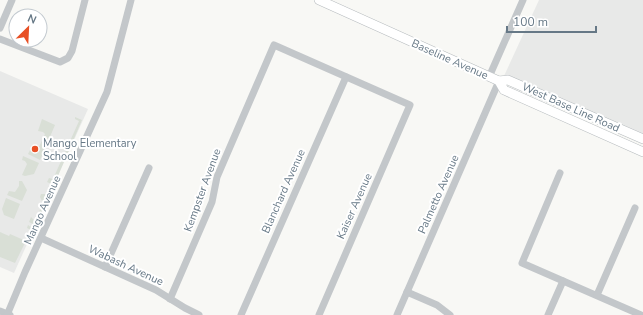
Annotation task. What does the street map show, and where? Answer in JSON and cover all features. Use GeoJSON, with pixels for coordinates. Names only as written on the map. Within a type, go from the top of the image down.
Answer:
{"type":"FeatureCollection","features":[{"type":"Feature","properties":{"kind":"main road","name":"Baseline Avenue"},"geometry":{"type":"LineString","coordinates":[[319,0],[489,77],[499,82],[504,90],[643,152]]}},
{"type":"Feature","properties":{"kind":"main road","name":"West Base Line Road"},"geometry":{"type":"LineString","coordinates":[[499,82],[508,80],[643,139]]}},
{"type":"Feature","properties":{"kind":"street"},"geometry":{"type":"LineString","coordinates":[[0,28],[12,0]]}},
{"type":"Feature","properties":{"kind":"street"},"geometry":{"type":"LineString","coordinates":[[0,39],[60,62],[65,61],[72,51],[85,0]]}},
{"type":"Feature","properties":{"kind":"street","name":"Mango Avenue"},"geometry":{"type":"LineString","coordinates":[[8,315],[107,92],[131,0]]}},
{"type":"Feature","properties":{"kind":"street"},"geometry":{"type":"LineString","coordinates":[[489,77],[523,0]]}},
{"type":"Feature","properties":{"kind":"street","name":"Kempster Avenue"},"geometry":{"type":"LineString","coordinates":[[170,299],[212,202],[217,177],[274,45],[346,77]]}},
{"type":"Feature","properties":{"kind":"street","name":"Kaiser Avenue"},"geometry":{"type":"LineString","coordinates":[[318,315],[410,105],[346,77]]}},
{"type":"Feature","properties":{"kind":"street","name":"Blanchard Avenue"},"geometry":{"type":"LineString","coordinates":[[241,315],[346,77]]}},
{"type":"Feature","properties":{"kind":"street","name":"Palmetto Avenue"},"geometry":{"type":"LineString","coordinates":[[397,315],[499,82]]}},
{"type":"Feature","properties":{"kind":"street"},"geometry":{"type":"LineString","coordinates":[[106,267],[149,168]]}},
{"type":"Feature","properties":{"kind":"street"},"geometry":{"type":"LineString","coordinates":[[560,173],[522,263],[597,295],[633,313],[641,315]]}},
{"type":"Feature","properties":{"kind":"street"},"geometry":{"type":"LineString","coordinates":[[597,295],[635,208]]}},
{"type":"Feature","properties":{"kind":"street","name":"Wabash Avenue"},"geometry":{"type":"LineString","coordinates":[[41,238],[156,290],[199,315]]}},
{"type":"Feature","properties":{"kind":"street"},"geometry":{"type":"LineString","coordinates":[[548,315],[563,281]]}},
{"type":"Feature","properties":{"kind":"street"},"geometry":{"type":"LineString","coordinates":[[407,292],[437,305],[450,315]]}},
{"type":"Feature","properties":{"kind":"street"},"geometry":{"type":"LineString","coordinates":[[0,311],[8,315]]}},
{"type":"Feature","properties":{"kind":"shaded area"},"geometry":{"type":"Polygon","coordinates":[[[539,0],[643,0],[643,137],[504,76],[539,0]]]}},
{"type":"Feature","properties":{"kind":"shaded area","name":"Mango Elementary School"},"geometry":{"type":"Polygon","coordinates":[[[0,71],[88,109],[14,273],[0,267],[0,71]]]}},
{"type":"Feature","properties":{"kind":"shaded area"},"geometry":{"type":"Polygon","coordinates":[[[75,117],[82,120],[54,185],[47,182],[49,178],[53,179],[79,121],[75,119],[75,117]]]}},
{"type":"Feature","properties":{"kind":"shaded area"},"geometry":{"type":"Polygon","coordinates":[[[42,119],[55,125],[40,160],[28,154],[31,148],[36,150],[38,149],[45,134],[38,131],[42,119]]]}},
{"type":"Feature","properties":{"kind":"shaded area"},"geometry":{"type":"Polygon","coordinates":[[[23,156],[39,163],[34,174],[25,176],[22,175],[27,164],[22,160],[23,156]]]}},
{"type":"Feature","properties":{"kind":"shaded area"},"geometry":{"type":"Polygon","coordinates":[[[19,181],[22,181],[27,190],[22,201],[7,195],[9,191],[15,192],[19,186],[19,181]]]}},
{"type":"Feature","properties":{"kind":"shaded area"},"geometry":{"type":"Polygon","coordinates":[[[41,194],[50,194],[33,231],[27,228],[28,225],[32,228],[33,224],[29,222],[31,217],[35,221],[43,203],[40,197],[41,194]]]}},
{"type":"Feature","properties":{"kind":"shaded area"},"geometry":{"type":"Polygon","coordinates":[[[6,198],[20,204],[14,219],[4,215],[2,209],[6,198]]]}},
{"type":"Feature","properties":{"kind":"shaded area"},"geometry":{"type":"Polygon","coordinates":[[[0,232],[9,236],[10,234],[26,241],[15,263],[0,257],[0,232]]]}},
{"type":"Feature","properties":{"kind":"place","name":"Mango Elementary School"},"geometry":{"type":"Point","coordinates":[35,149]}}]}
